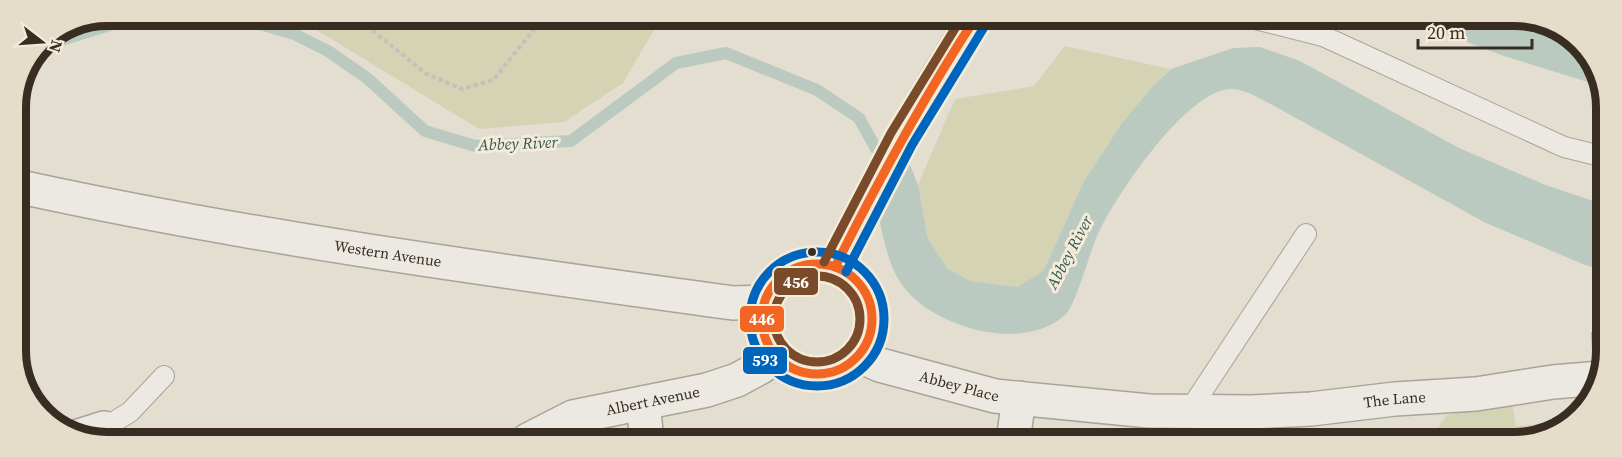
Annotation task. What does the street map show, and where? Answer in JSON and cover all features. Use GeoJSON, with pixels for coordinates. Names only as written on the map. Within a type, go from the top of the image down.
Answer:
{"type":"FeatureCollection","features":[{"type":"Feature","properties":{"kind":"street"},"geometry":{"type":"LineString","coordinates":[[835,267],[869,199],[964,26]]}},
{"type":"Feature","properties":{"kind":"street","name":"Western Avenue"},"geometry":{"type":"LineString","coordinates":[[26,188],[129,211],[338,246],[733,303],[764,302]]}},
{"type":"Feature","properties":{"kind":"street"},"geometry":{"type":"LineString","coordinates":[[813,264],[835,267],[853,277],[867,294],[872,315],[869,337],[859,356],[842,369],[820,375],[799,372],[780,361],[767,344],[761,323],[764,302],[775,283],[792,269],[813,264]]}},
{"type":"Feature","properties":{"kind":"street","name":"Albert Avenue"},"geometry":{"type":"LineString","coordinates":[[544,432],[573,417],[707,390],[737,380],[761,367],[775,354]]}},
{"type":"Feature","properties":{"kind":"street","name":"Abbey Place"},"geometry":{"type":"LineString","coordinates":[[859,356],[880,365],[983,393],[1019,398],[1014,431]]}},
{"type":"Feature","properties":{"kind":"street","name":"The Lane"},"geometry":{"type":"LineString","coordinates":[[1019,398],[1149,411],[1251,412],[1476,394],[1553,382],[1591,379]]}},
{"type":"Feature","properties":{"kind":"street"},"geometry":{"type":"LineString","coordinates":[[643,403],[646,432]]}},
{"type":"Feature","properties":{"kind":"lane"},"geometry":{"type":"LineString","coordinates":[[1283,26],[1323,36],[1564,147],[1596,155]]}},
{"type":"Feature","properties":{"kind":"lane"},"geometry":{"type":"LineString","coordinates":[[1189,411],[1305,234]]}},
{"type":"Feature","properties":{"kind":"lane"},"geometry":{"type":"LineString","coordinates":[[94,430],[130,412],[164,376]]}},
{"type":"Feature","properties":{"kind":"path"},"geometry":{"type":"LineString","coordinates":[[367,26],[425,73],[462,88],[493,80],[537,26]]}},
{"type":"Feature","properties":{"kind":"green space"},"geometry":{"type":"Polygon","coordinates":[[[310,26],[656,26],[623,83],[564,122],[479,129],[310,26]]]}},
{"type":"Feature","properties":{"kind":"green space"},"geometry":{"type":"Polygon","coordinates":[[[1065,46],[1170,69],[1122,123],[1084,181],[1044,270],[1018,287],[970,281],[948,269],[928,239],[918,185],[955,99],[1034,86],[1065,46]]]}},
{"type":"Feature","properties":{"kind":"green space"},"geometry":{"type":"Polygon","coordinates":[[[1512,402],[1516,426],[1551,423],[1521,431],[1436,431],[1447,415],[1512,402]]]}},
{"type":"Feature","properties":{"kind":"water"},"geometry":{"type":"Polygon","coordinates":[[[1424,26],[1515,26],[1531,27],[1546,32],[1556,36],[1573,49],[1580,57],[1593,84],[1504,56],[1424,26]]]}},
{"type":"Feature","properties":{"kind":"water"},"geometry":{"type":"Polygon","coordinates":[[[1260,47],[1300,61],[1459,148],[1543,184],[1596,202],[1596,268],[1484,222],[1259,98],[1241,90],[1229,89],[1211,95],[1192,108],[1154,148],[1120,195],[1098,234],[1070,309],[1049,326],[1028,332],[1006,334],[983,331],[939,316],[906,290],[888,254],[878,214],[907,157],[918,185],[928,239],[948,269],[970,281],[1018,287],[1044,270],[1084,181],[1122,123],[1153,86],[1171,69],[1233,48],[1260,47]]]}},
{"type":"Feature","properties":{"kind":"building"},"geometry":{"type":"Polygon","coordinates":[[[1592,333],[1596,333],[1596,357],[1593,357],[1592,333]]]}},
{"type":"Feature","properties":{"kind":"waterway","name":"Abbey River"},"geometry":{"type":"LineString","coordinates":[[72,37],[107,26]]}},
{"type":"Feature","properties":{"kind":"waterway","name":"Abbey River"},"geometry":{"type":"LineString","coordinates":[[267,26],[294,34],[328,51],[367,78],[425,131],[475,146],[571,141],[676,63],[726,53],[817,90],[859,118],[884,163]]}},
{"type":"Feature","properties":{"kind":"transit line","name":"456"},"geometry":{"type":"LineString","coordinates":[[824,262],[891,133],[956,26]]}},
{"type":"Feature","properties":{"kind":"transit line","name":"446"},"geometry":{"type":"LineString","coordinates":[[835,267],[902,140],[970,26]]}},
{"type":"Feature","properties":{"kind":"transit line","name":"593"},"geometry":{"type":"LineString","coordinates":[[846,272],[912,145],[985,26]]}},
{"type":"Feature","properties":{"kind":"transit line","name":"593"},"geometry":{"type":"LineString","coordinates":[[817,252],[843,257],[864,272],[879,293],[884,319],[879,345],[864,366],[843,381],[817,386],[791,381],[770,366],[755,345],[750,319],[755,293],[770,272],[791,257],[817,252]]}},
{"type":"Feature","properties":{"kind":"transit line","name":"446"},"geometry":{"type":"LineString","coordinates":[[817,264],[838,268],[856,280],[868,298],[872,319],[868,340],[856,358],[838,370],[817,374],[796,370],[778,358],[766,340],[762,319],[766,298],[778,280],[796,268],[817,264]]}},
{"type":"Feature","properties":{"kind":"transit line","name":"456"},"geometry":{"type":"LineString","coordinates":[[817,276],[841,283],[853,295],[860,319],[853,343],[841,355],[817,362],[793,355],[781,343],[774,319],[781,295],[793,283],[817,276]]}}]}
